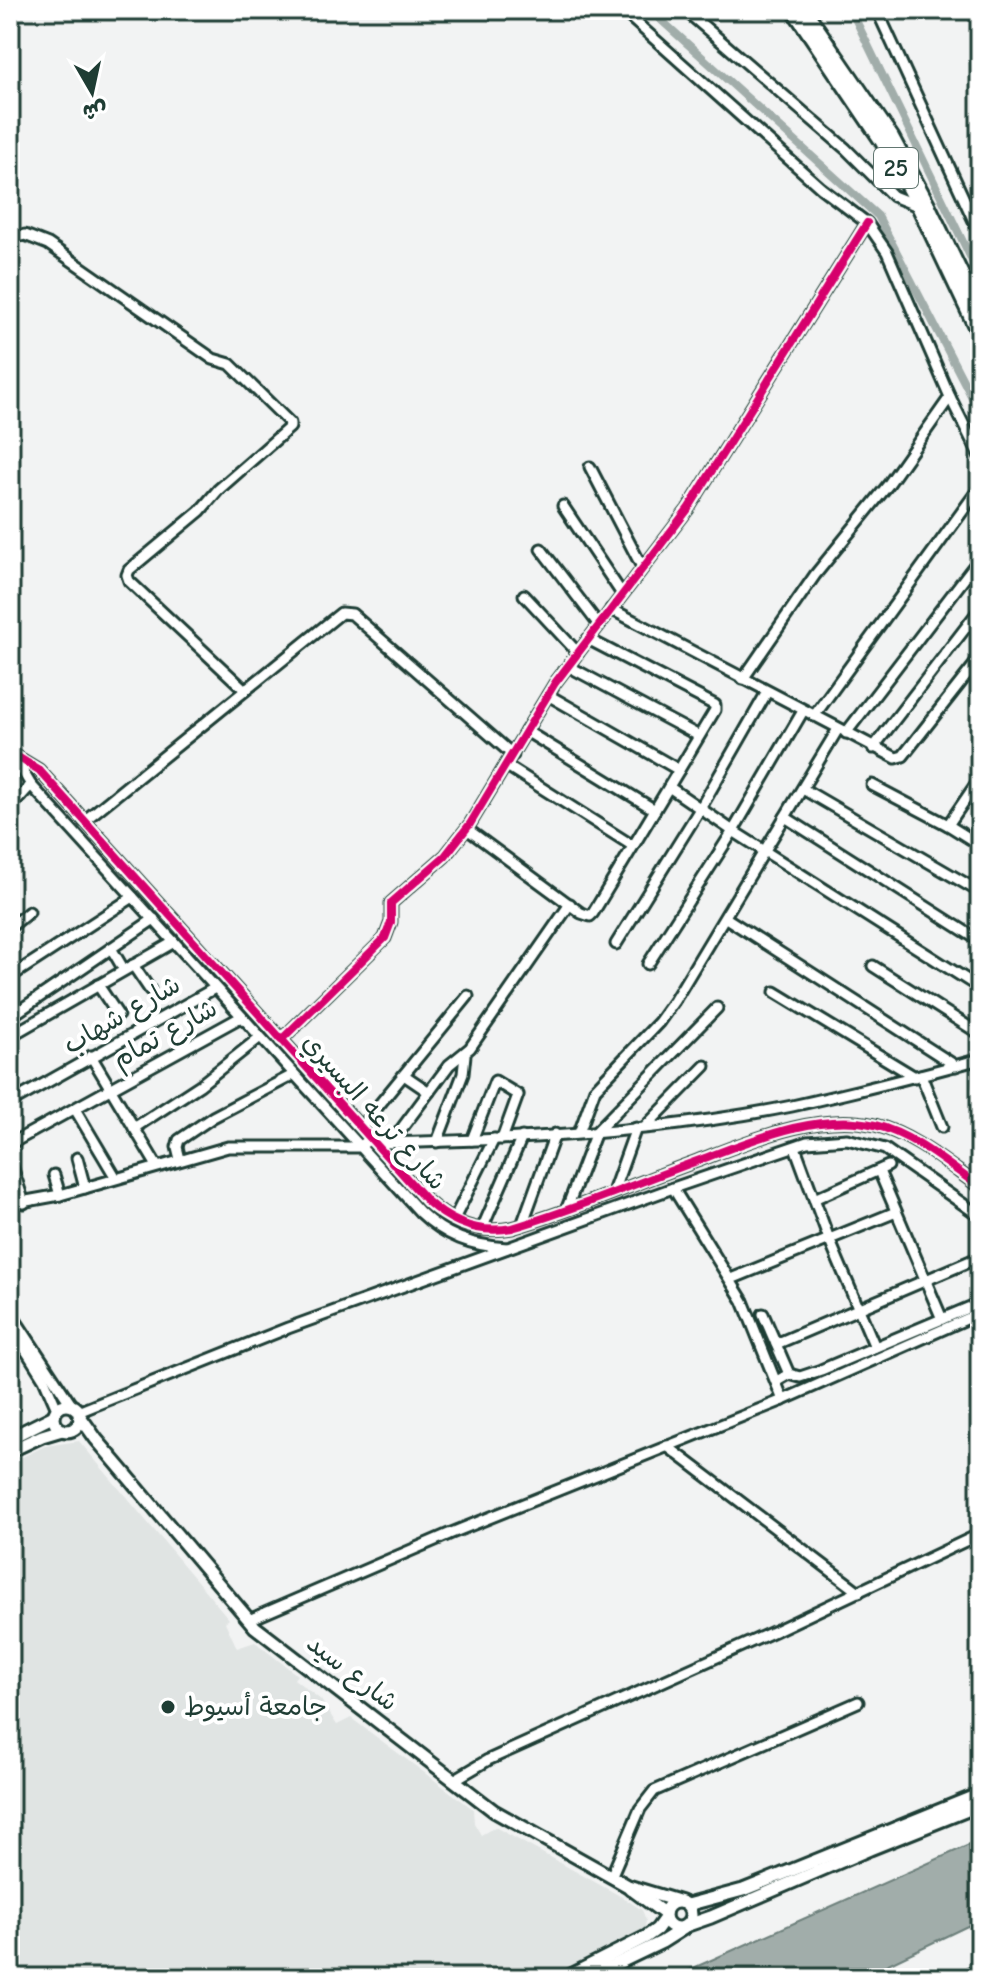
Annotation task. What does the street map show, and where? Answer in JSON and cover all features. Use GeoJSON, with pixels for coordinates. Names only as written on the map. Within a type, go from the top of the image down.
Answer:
{"type":"FeatureCollection","features":[{"type":"Feature","properties":{"kind":"highway","name":"25"},"geometry":{"type":"LineString","coordinates":[[793,10],[872,125],[918,206],[980,337]]}},
{"type":"Feature","properties":{"kind":"highway","name":"25"},"geometry":{"type":"LineString","coordinates":[[805,10],[892,137],[980,312]]}},
{"type":"Feature","properties":{"kind":"main road"},"geometry":{"type":"LineString","coordinates":[[10,1438],[64,1406],[76,1411],[78,1422],[66,1430],[42,1436],[10,1451]]}},
{"type":"Feature","properties":{"kind":"main road","name":"شارع سيد"},"geometry":{"type":"LineString","coordinates":[[76,1411],[96,1439],[256,1621],[494,1811],[628,1886],[684,1903]]}},
{"type":"Feature","properties":{"kind":"main road"},"geometry":{"type":"LineString","coordinates":[[56,1412],[56,1424],[96,1439]]}},
{"type":"Feature","properties":{"kind":"main road"},"geometry":{"type":"LineString","coordinates":[[565,1978],[646,1937],[672,1903],[743,1890],[980,1794]]}},
{"type":"Feature","properties":{"kind":"main road"},"geometry":{"type":"LineString","coordinates":[[665,1916],[674,1928],[686,1926],[980,1805]]}},
{"type":"Feature","properties":{"kind":"main road","name":"شارع سيد"},"geometry":{"type":"LineString","coordinates":[[628,1886],[665,1916]]}},
{"type":"Feature","properties":{"kind":"main road"},"geometry":{"type":"LineString","coordinates":[[587,1978],[662,1942],[686,1926],[692,1916],[684,1903]]}},
{"type":"Feature","properties":{"kind":"street"},"geometry":{"type":"LineString","coordinates":[[622,10],[821,188],[867,223],[887,252],[950,397],[980,457]]}},
{"type":"Feature","properties":{"kind":"street"},"geometry":{"type":"LineString","coordinates":[[685,10],[846,149],[893,196],[918,206]]}},
{"type":"Feature","properties":{"kind":"street"},"geometry":{"type":"LineString","coordinates":[[877,10],[980,234]]}},
{"type":"Feature","properties":{"kind":"street"},"geometry":{"type":"LineString","coordinates":[[281,1040],[380,945],[390,930],[391,903],[440,861],[467,829],[568,666],[688,509],[867,223]]}},
{"type":"Feature","properties":{"kind":"street"},"geometry":{"type":"LineString","coordinates":[[10,238],[25,235],[48,244],[213,359],[230,364],[290,423],[218,490],[200,511],[129,570],[127,575],[129,581],[245,690]]}},
{"type":"Feature","properties":{"kind":"street"},"geometry":{"type":"LineString","coordinates":[[743,679],[815,575],[888,485],[950,397]]}},
{"type":"Feature","properties":{"kind":"street"},"geometry":{"type":"LineString","coordinates":[[590,467],[642,567]]}},
{"type":"Feature","properties":{"kind":"street"},"geometry":{"type":"LineString","coordinates":[[814,716],[980,487]]}},
{"type":"Feature","properties":{"kind":"street"},"geometry":{"type":"LineString","coordinates":[[563,506],[622,594]]}},
{"type":"Feature","properties":{"kind":"street"},"geometry":{"type":"LineString","coordinates":[[541,549],[599,625]]}},
{"type":"Feature","properties":{"kind":"street"},"geometry":{"type":"LineString","coordinates":[[579,1133],[595,1089],[659,1022],[726,918],[785,817],[842,731],[980,558]]}},
{"type":"Feature","properties":{"kind":"street"},"geometry":{"type":"LineString","coordinates":[[524,595],[578,653]]}},
{"type":"Feature","properties":{"kind":"street"},"geometry":{"type":"LineString","coordinates":[[611,609],[896,758],[903,756],[980,658]]}},
{"type":"Feature","properties":{"kind":"street"},"geometry":{"type":"LineString","coordinates":[[873,748],[980,609]]}},
{"type":"Feature","properties":{"kind":"street"},"geometry":{"type":"LineString","coordinates":[[84,821],[333,618],[347,612],[513,755]]}},
{"type":"Feature","properties":{"kind":"street"},"geometry":{"type":"LineString","coordinates":[[467,829],[585,915],[593,913],[715,710],[712,702],[588,639]]}},
{"type":"Feature","properties":{"kind":"street"},"geometry":{"type":"LineString","coordinates":[[568,666],[699,736]]}},
{"type":"Feature","properties":{"kind":"street"},"geometry":{"type":"LineString","coordinates":[[616,944],[700,809],[767,692]]}},
{"type":"Feature","properties":{"kind":"street"},"geometry":{"type":"LineString","coordinates":[[548,695],[679,770]]}},
{"type":"Feature","properties":{"kind":"street"},"geometry":{"type":"LineString","coordinates":[[648,964],[733,831],[803,711]]}},
{"type":"Feature","properties":{"kind":"street"},"geometry":{"type":"LineString","coordinates":[[526,731],[655,810]]}},
{"type":"Feature","properties":{"kind":"street","name":"شارع ترعه البسيري"},"geometry":{"type":"LineString","coordinates":[[13,753],[39,770],[427,1201],[453,1221],[482,1229],[502,1230],[522,1225],[732,1147],[798,1128],[836,1121],[874,1125],[901,1135],[980,1187]]}},
{"type":"Feature","properties":{"kind":"street","name":"شارع ترعه البسيري"},"geometry":{"type":"LineString","coordinates":[[13,753],[31,785],[420,1212],[441,1230],[467,1242],[510,1248]]}},
{"type":"Feature","properties":{"kind":"street"},"geometry":{"type":"LineString","coordinates":[[507,766],[633,846]]}},
{"type":"Feature","properties":{"kind":"street"},"geometry":{"type":"LineString","coordinates":[[948,825],[980,778]]}},
{"type":"Feature","properties":{"kind":"street"},"geometry":{"type":"LineString","coordinates":[[10,808],[31,785]]}},
{"type":"Feature","properties":{"kind":"street"},"geometry":{"type":"LineString","coordinates":[[872,785],[980,845]]}},
{"type":"Feature","properties":{"kind":"street"},"geometry":{"type":"LineString","coordinates":[[669,787],[980,988]]}},
{"type":"Feature","properties":{"kind":"street"},"geometry":{"type":"LineString","coordinates":[[803,789],[980,892]]}},
{"type":"Feature","properties":{"kind":"street"},"geometry":{"type":"LineString","coordinates":[[785,817],[980,941]]}},
{"type":"Feature","properties":{"kind":"street"},"geometry":{"type":"LineString","coordinates":[[10,977],[133,897]]}},
{"type":"Feature","properties":{"kind":"street"},"geometry":{"type":"LineString","coordinates":[[391,1143],[449,1065],[465,1055],[570,904]]}},
{"type":"Feature","properties":{"kind":"street"},"geometry":{"type":"LineString","coordinates":[[10,927],[29,912]]}},
{"type":"Feature","properties":{"kind":"street"},"geometry":{"type":"LineString","coordinates":[[726,918],[956,1066]]}},
{"type":"Feature","properties":{"kind":"street"},"geometry":{"type":"LineString","coordinates":[[10,1017],[154,919]]}},
{"type":"Feature","properties":{"kind":"street"},"geometry":{"type":"LineString","coordinates":[[10,1036],[174,942]]}},
{"type":"Feature","properties":{"kind":"street"},"geometry":{"type":"LineString","coordinates":[[111,948],[150,990]]}},
{"type":"Feature","properties":{"kind":"street"},"geometry":{"type":"LineString","coordinates":[[873,966],[980,1034]]}},
{"type":"Feature","properties":{"kind":"street"},"geometry":{"type":"LineString","coordinates":[[98,985],[118,1015]]}},
{"type":"Feature","properties":{"kind":"street","name":"شارع شهاب"},"geometry":{"type":"LineString","coordinates":[[10,1103],[215,988]]}},
{"type":"Feature","properties":{"kind":"street"},"geometry":{"type":"LineString","coordinates":[[775,992],[918,1076],[942,1127]]}},
{"type":"Feature","properties":{"kind":"street"},"geometry":{"type":"LineString","coordinates":[[361,1127],[468,996]]}},
{"type":"Feature","properties":{"kind":"street","name":"شارع تمام"},"geometry":{"type":"LineString","coordinates":[[10,1144],[112,1089],[237,1013],[245,1000]]}},
{"type":"Feature","properties":{"kind":"street"},"geometry":{"type":"LineString","coordinates":[[567,1208],[596,1132],[717,1008]]}},
{"type":"Feature","properties":{"kind":"street"},"geometry":{"type":"LineString","coordinates":[[134,1128],[200,1085],[259,1038]]}},
{"type":"Feature","properties":{"kind":"street"},"geometry":{"type":"LineString","coordinates":[[437,1142],[463,1074],[465,1055]]}},
{"type":"Feature","properties":{"kind":"street"},"geometry":{"type":"LineString","coordinates":[[91,1056],[157,1166]]}},
{"type":"Feature","properties":{"kind":"street"},"geometry":{"type":"LineString","coordinates":[[10,1204],[60,1195],[180,1159],[237,1146],[358,1147],[373,1141],[498,1139],[641,1127],[794,1105],[979,1059],[980,1087]]}},
{"type":"Feature","properties":{"kind":"street"},"geometry":{"type":"LineString","coordinates":[[613,1192],[641,1127],[705,1066]]}},
{"type":"Feature","properties":{"kind":"street"},"geometry":{"type":"LineString","coordinates":[[180,1159],[176,1145],[179,1140],[213,1117],[293,1075]]}},
{"type":"Feature","properties":{"kind":"street"},"geometry":{"type":"LineString","coordinates":[[404,1075],[429,1092]]}},
{"type":"Feature","properties":{"kind":"street"},"geometry":{"type":"LineString","coordinates":[[453,1221],[518,1095],[495,1081],[472,1140]]}},
{"type":"Feature","properties":{"kind":"street"},"geometry":{"type":"LineString","coordinates":[[75,1109],[116,1178]]}},
{"type":"Feature","properties":{"kind":"street"},"geometry":{"type":"LineString","coordinates":[[522,1225],[555,1134]]}},
{"type":"Feature","properties":{"kind":"street"},"geometry":{"type":"LineString","coordinates":[[482,1229],[522,1137]]}},
{"type":"Feature","properties":{"kind":"street"},"geometry":{"type":"LineString","coordinates":[[76,1411],[288,1328],[673,1188],[821,1140],[847,1139],[885,1149],[980,1216]]}},
{"type":"Feature","properties":{"kind":"street"},"geometry":{"type":"LineString","coordinates":[[795,1147],[829,1239],[875,1347]]}},
{"type":"Feature","properties":{"kind":"street"},"geometry":{"type":"LineString","coordinates":[[77,1158],[85,1188]]}},
{"type":"Feature","properties":{"kind":"street"},"geometry":{"type":"LineString","coordinates":[[10,1160],[24,1203]]}},
{"type":"Feature","properties":{"kind":"street"},"geometry":{"type":"LineString","coordinates":[[814,1199],[884,1168],[896,1212],[942,1319]]}},
{"type":"Feature","properties":{"kind":"street"},"geometry":{"type":"LineString","coordinates":[[54,1175],[60,1195]]}},
{"type":"Feature","properties":{"kind":"street"},"geometry":{"type":"LineString","coordinates":[[673,1188],[731,1279],[783,1400]]}},
{"type":"Feature","properties":{"kind":"street"},"geometry":{"type":"LineString","coordinates":[[731,1279],[896,1212]]}},
{"type":"Feature","properties":{"kind":"street"},"geometry":{"type":"LineString","coordinates":[[776,1344],[980,1257]]}},
{"type":"Feature","properties":{"kind":"street"},"geometry":{"type":"LineString","coordinates":[[777,1381],[789,1374],[803,1377],[980,1303]]}},
{"type":"Feature","properties":{"kind":"street","name":"شارع سيد"},"geometry":{"type":"LineString","coordinates":[[10,1312],[76,1411]]}},
{"type":"Feature","properties":{"kind":"street"},"geometry":{"type":"LineString","coordinates":[[256,1621],[296,1599],[783,1400],[980,1313]]}},
{"type":"Feature","properties":{"kind":"street"},"geometry":{"type":"LineString","coordinates":[[763,1314],[789,1374]]}},
{"type":"Feature","properties":{"kind":"street"},"geometry":{"type":"LineString","coordinates":[[10,1325],[44,1379],[56,1412]]}},
{"type":"Feature","properties":{"kind":"street"},"geometry":{"type":"LineString","coordinates":[[667,1446],[859,1592]]}},
{"type":"Feature","properties":{"kind":"street"},"geometry":{"type":"LineString","coordinates":[[454,1780],[488,1760],[980,1534]]}},
{"type":"Feature","properties":{"kind":"street"},"geometry":{"type":"LineString","coordinates":[[611,1877],[640,1809],[654,1791],[858,1702]]}},
{"type":"Feature","properties":{"kind":"street"},"geometry":{"type":"LineString","coordinates":[[960,1978],[980,1968]]}},
{"type":"Feature","properties":{"kind":"shaded area","name":"جامعة أسيوط"},"geometry":{"type":"Polygon","coordinates":[[[79,1441],[229,1619],[225,1622],[237,1648],[255,1642],[297,1675],[294,1679],[321,1700],[337,1725],[351,1718],[473,1809],[474,1823],[481,1835],[495,1827],[622,1897],[642,1910],[645,1928],[549,1978],[10,1978],[10,1463],[45,1446],[79,1441]]]}},
{"type":"Feature","properties":{"kind":"shaded area"},"geometry":{"type":"Polygon","coordinates":[[[980,1840],[980,1920],[859,1978],[671,1978],[980,1840]]]}},
{"type":"Feature","properties":{"kind":"waterway"},"geometry":{"type":"LineString","coordinates":[[650,10],[878,216],[980,413]]}},
{"type":"Feature","properties":{"kind":"waterway"},"geometry":{"type":"LineString","coordinates":[[851,10],[980,277]]}},
{"type":"Feature","properties":{"kind":"cycle path"},"geometry":{"type":"LineString","coordinates":[[281,1040],[385,938],[391,922],[391,903],[445,856],[470,824],[555,683],[688,509],[867,223]]}},
{"type":"Feature","properties":{"kind":"cycle path"},"geometry":{"type":"LineString","coordinates":[[16,756],[39,770],[427,1201],[456,1221],[488,1230],[512,1228],[762,1137],[831,1122],[875,1125],[903,1136],[930,1151],[980,1187]]}},
{"type":"Feature","properties":{"kind":"place","name":"جامعة أسيوط"},"geometry":{"type":"Point","coordinates":[168,1707]}}]}
